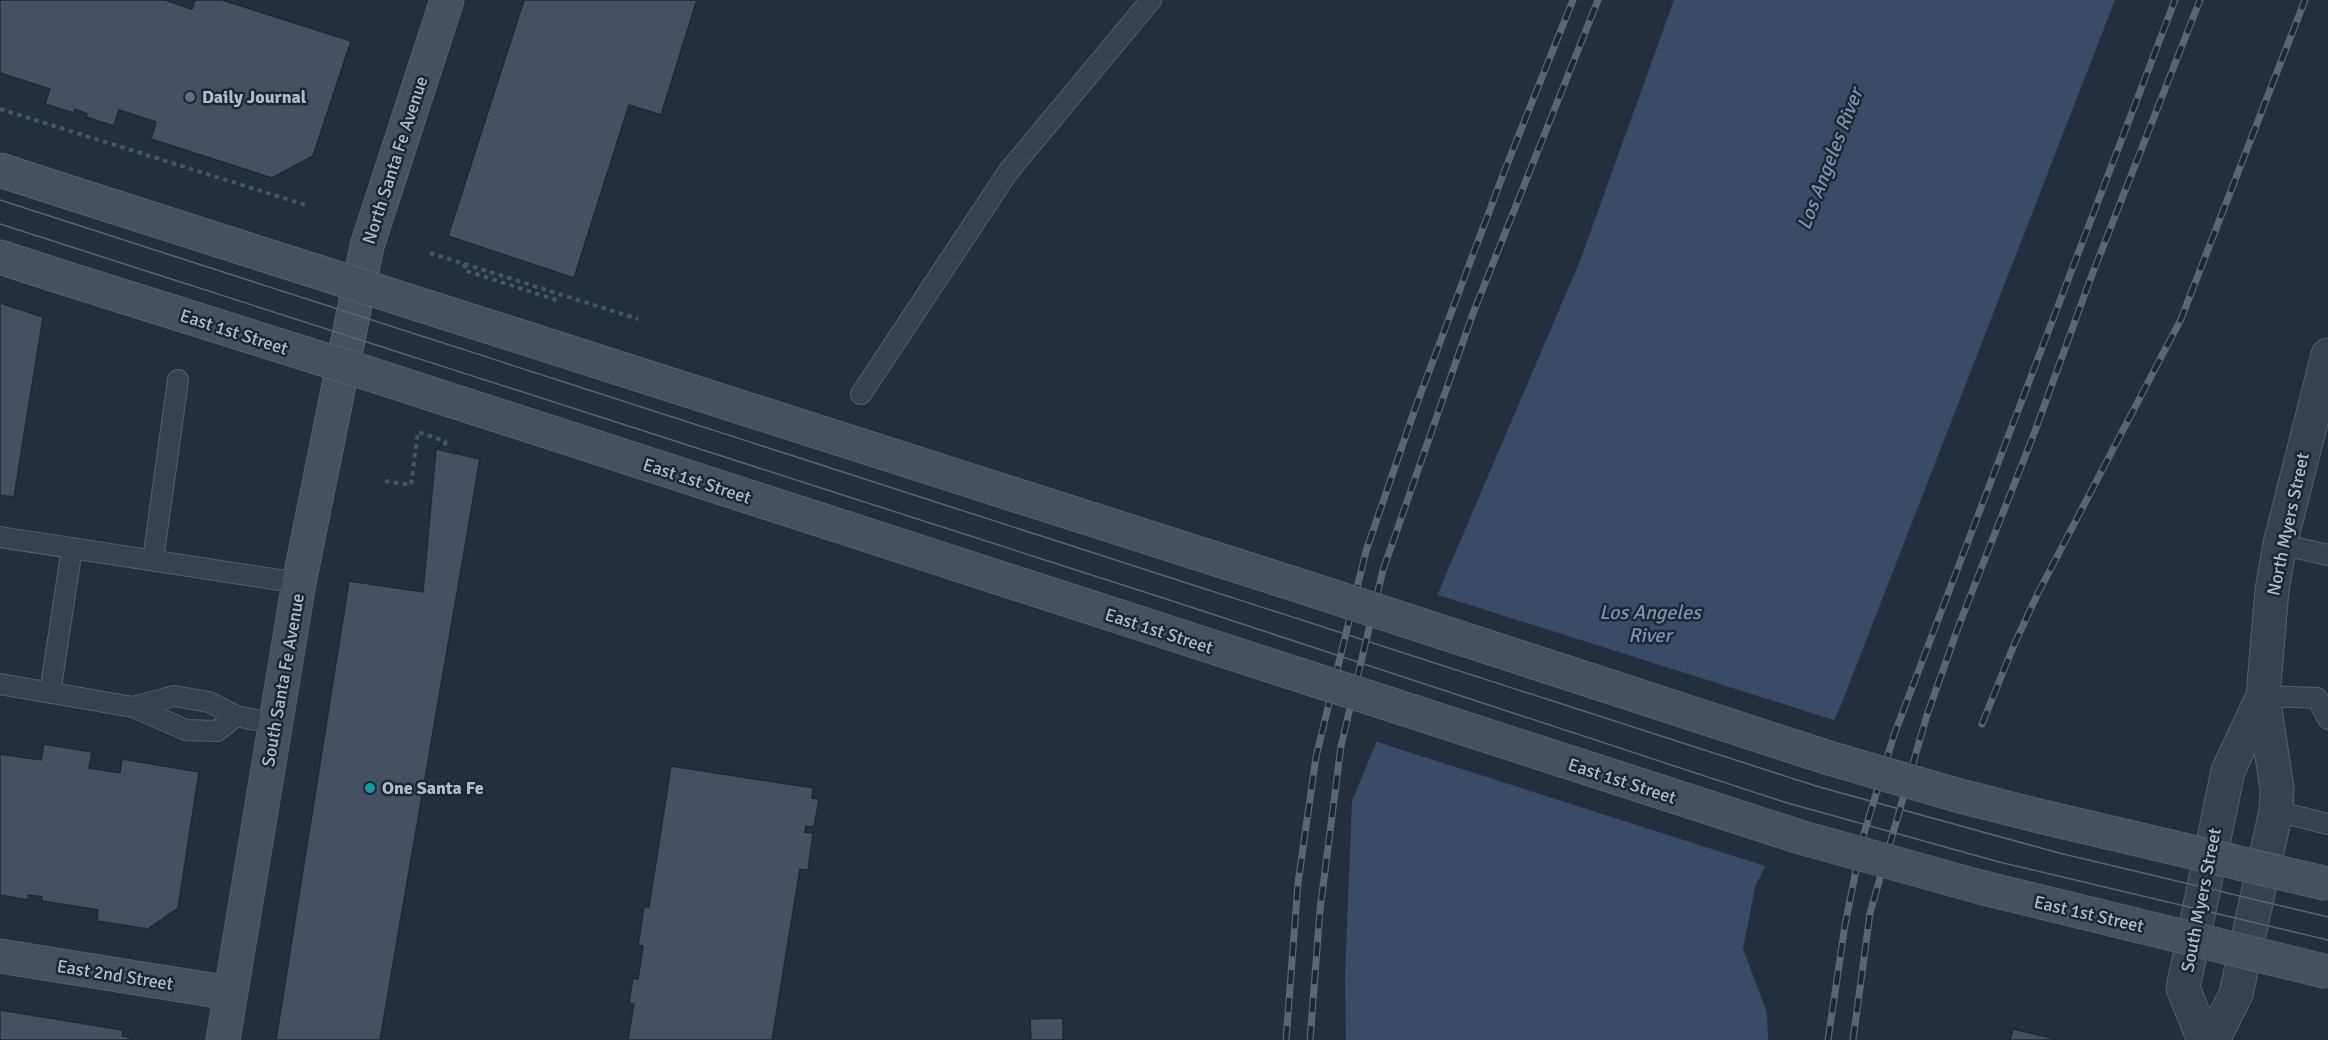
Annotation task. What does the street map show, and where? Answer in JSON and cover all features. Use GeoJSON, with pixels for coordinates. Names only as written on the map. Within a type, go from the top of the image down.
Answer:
{"type":"FeatureCollection","features":[{"type":"Feature","properties":{"kind":"main road","name":"North Santa Fe Avenue"},"geometry":{"type":"LineString","coordinates":[[352,322],[367,246],[447,0]]}},
{"type":"Feature","properties":{"kind":"main road"},"geometry":{"type":"LineString","coordinates":[[0,170],[1829,758],[2028,813],[2328,884]]}},
{"type":"Feature","properties":{"kind":"main road","name":"East 1st Street"},"geometry":{"type":"LineString","coordinates":[[0,257],[370,374],[1800,837],[1980,887],[2328,972]]}},
{"type":"Feature","properties":{"kind":"main road","name":"South Santa Fe Avenue"},"geometry":{"type":"LineString","coordinates":[[224,1040],[299,583],[352,322]]}},
{"type":"Feature","properties":{"kind":"main road","name":"East 2nd Street"},"geometry":{"type":"LineString","coordinates":[[0,956],[230,993]]}},
{"type":"Feature","properties":{"kind":"street","name":"North Myers Street"},"geometry":{"type":"LineString","coordinates":[[2276,811],[2277,789],[2263,696],[2272,590],[2280,544],[2328,355]]}},
{"type":"Feature","properties":{"kind":"street","name":"North Myers Street"},"geometry":{"type":"LineString","coordinates":[[2223,793],[2228,771],[2263,696]]}},
{"type":"Feature","properties":{"kind":"street","name":"South Myers Street"},"geometry":{"type":"LineString","coordinates":[[2204,1040],[2183,988],[2223,793]]}},
{"type":"Feature","properties":{"kind":"street"},"geometry":{"type":"LineString","coordinates":[[2213,1040],[2236,994],[2276,811]]}},
{"type":"Feature","properties":{"kind":"lane"},"geometry":{"type":"LineString","coordinates":[[861,394],[1008,172],[1151,0]]}},
{"type":"Feature","properties":{"kind":"lane"},"geometry":{"type":"LineString","coordinates":[[153,560],[178,380]]}},
{"type":"Feature","properties":{"kind":"lane"},"geometry":{"type":"LineString","coordinates":[[0,537],[299,583]]}},
{"type":"Feature","properties":{"kind":"lane"},"geometry":{"type":"LineString","coordinates":[[2280,544],[2328,555]]}},
{"type":"Feature","properties":{"kind":"lane"},"geometry":{"type":"LineString","coordinates":[[50,693],[72,548]]}},
{"type":"Feature","properties":{"kind":"lane"},"geometry":{"type":"LineString","coordinates":[[0,684],[133,706],[186,730],[217,731],[237,716]]}},
{"type":"Feature","properties":{"kind":"lane"},"geometry":{"type":"LineString","coordinates":[[133,706],[174,696],[209,702],[237,716],[276,724]]}},
{"type":"Feature","properties":{"kind":"lane"},"geometry":{"type":"LineString","coordinates":[[2263,696],[2317,698],[2328,719]]}},
{"type":"Feature","properties":{"kind":"lane"},"geometry":{"type":"LineString","coordinates":[[2276,811],[2328,824]]}},
{"type":"Feature","properties":{"kind":"path"},"geometry":{"type":"LineString","coordinates":[[0,109],[309,206]]}},
{"type":"Feature","properties":{"kind":"path"},"geometry":{"type":"LineString","coordinates":[[430,253],[638,319]]}},
{"type":"Feature","properties":{"kind":"path"},"geometry":{"type":"LineString","coordinates":[[465,264],[464,270],[559,301]]}},
{"type":"Feature","properties":{"kind":"path"},"geometry":{"type":"LineString","coordinates":[[385,481],[411,485],[418,432],[445,441],[446,450]]}},
{"type":"Feature","properties":{"kind":"water","name":"Los Angeles River"},"geometry":{"type":"Polygon","coordinates":[[[1674,0],[2115,0],[1841,705],[1755,887],[1743,949],[1767,1013],[1768,1040],[1346,1040],[1345,976],[1352,801],[1580,261],[1674,0]]]}},
{"type":"Feature","properties":{"kind":"pier"},"geometry":{"type":"Polygon","coordinates":[[[1435,594],[1837,721],[1768,867],[1374,741],[1435,594]]]}},
{"type":"Feature","properties":{"kind":"building","name":"Daily Journal"},"geometry":{"type":"Polygon","coordinates":[[[0,0],[165,0],[192,9],[195,0],[222,0],[351,41],[313,156],[272,178],[151,139],[156,122],[119,110],[114,126],[86,117],[87,114],[75,109],[74,113],[45,104],[50,89],[0,73],[0,0]]]}},
{"type":"Feature","properties":{"kind":"building"},"geometry":{"type":"Polygon","coordinates":[[[524,0],[697,0],[661,115],[629,105],[574,278],[448,236],[524,0]]]}},
{"type":"Feature","properties":{"kind":"building"},"geometry":{"type":"Polygon","coordinates":[[[0,303],[43,317],[14,497],[0,495],[0,303]]]}},
{"type":"Feature","properties":{"kind":"building","name":"One Santa Fe"},"geometry":{"type":"Polygon","coordinates":[[[436,449],[480,459],[380,1040],[276,1040],[349,581],[423,592],[436,449]]]}},
{"type":"Feature","properties":{"kind":"building"},"geometry":{"type":"Polygon","coordinates":[[[44,744],[92,752],[89,768],[120,773],[122,759],[199,772],[178,908],[148,929],[97,921],[98,910],[42,901],[42,897],[28,895],[28,900],[0,895],[0,754],[41,760],[44,744]]]}},
{"type":"Feature","properties":{"kind":"building"},"geometry":{"type":"Polygon","coordinates":[[[671,766],[813,788],[812,798],[819,799],[814,827],[806,826],[805,832],[813,833],[808,870],[800,869],[772,1040],[628,1040],[634,1004],[629,1003],[633,978],[638,979],[643,946],[638,945],[644,907],[649,907],[671,766]]]}},
{"type":"Feature","properties":{"kind":"building"},"geometry":{"type":"Polygon","coordinates":[[[0,1010],[123,1030],[122,1036],[131,1038],[131,1040],[0,1040],[0,1010]]]}},
{"type":"Feature","properties":{"kind":"building"},"geometry":{"type":"Polygon","coordinates":[[[1063,1018],[1063,1040],[1031,1040],[1030,1019],[1063,1018]]]}},
{"type":"Feature","properties":{"kind":"building"},"geometry":{"type":"Polygon","coordinates":[[[2013,1029],[2060,1040],[2010,1040],[2013,1029]]]}},
{"type":"Feature","properties":{"kind":"tram line"},"geometry":{"type":"LineString","coordinates":[[0,200],[1816,786],[2059,853],[2328,917]]}},
{"type":"Feature","properties":{"kind":"tram line"},"geometry":{"type":"LineString","coordinates":[[0,224],[1157,596],[1784,802],[1999,862],[2328,940]]}},
{"type":"Feature","properties":{"kind":"railway"},"geometry":{"type":"LineString","coordinates":[[1286,1040],[1298,883],[1316,757],[1366,551],[1416,406],[1506,167],[1573,0]]}},
{"type":"Feature","properties":{"kind":"railway"},"geometry":{"type":"LineString","coordinates":[[1310,1040],[1320,910],[1341,746],[1383,570],[1472,316],[1598,0]]}},
{"type":"Feature","properties":{"kind":"railway"},"geometry":{"type":"LineString","coordinates":[[1828,1040],[1845,925],[1862,840],[1894,735],[2175,0]]}},
{"type":"Feature","properties":{"kind":"railway"},"geometry":{"type":"LineString","coordinates":[[1853,1040],[1870,913],[1927,715],[2090,280],[2200,0]]}},
{"type":"Feature","properties":{"kind":"railway"},"geometry":{"type":"LineString","coordinates":[[1982,724],[2038,593],[2181,319],[2305,0]]}},
{"type":"Feature","properties":{"kind":"place","name":"Daily Journal"},"geometry":{"type":"Point","coordinates":[190,97]}},
{"type":"Feature","properties":{"kind":"place","name":"One Santa Fe"},"geometry":{"type":"Point","coordinates":[370,788]}}]}
